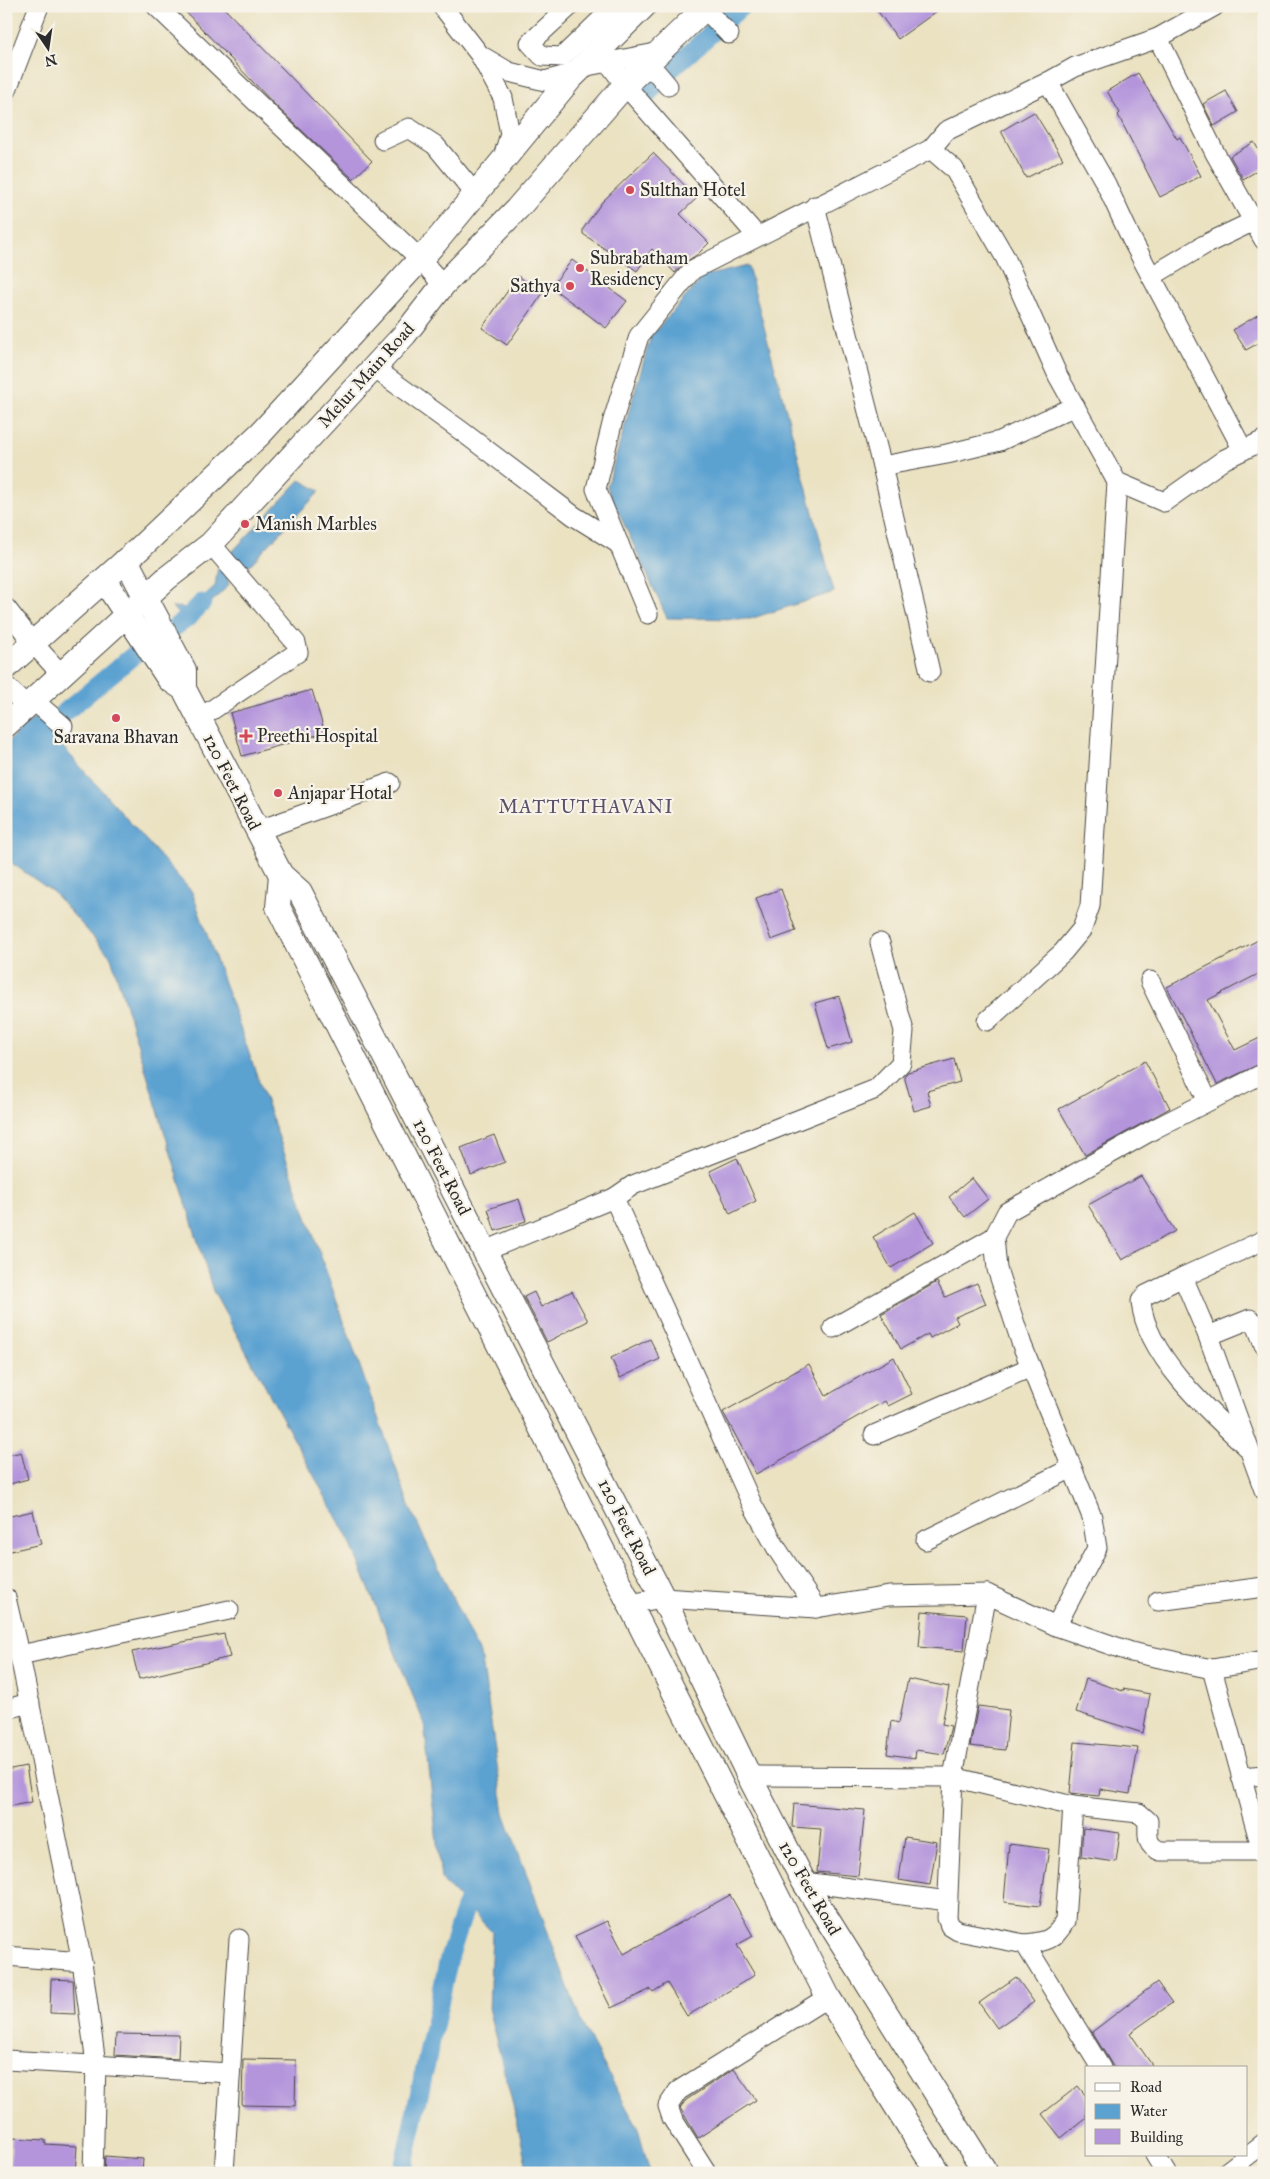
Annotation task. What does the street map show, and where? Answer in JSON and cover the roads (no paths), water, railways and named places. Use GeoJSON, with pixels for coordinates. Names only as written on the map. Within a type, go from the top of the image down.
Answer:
{"type":"FeatureCollection","features":[{"type":"Feature","properties":{"kind":"main road"},"geometry":{"type":"LineString","coordinates":[[6,666],[126,560],[261,433],[420,259],[501,166],[582,67],[605,56],[644,6]]}},
{"type":"Feature","properties":{"kind":"main road","name":"Melur Main Road"},"geometry":{"type":"LineString","coordinates":[[6,725],[34,704],[61,674],[167,578],[217,552],[404,334],[443,285],[517,209],[625,85],[658,69],[709,11]]}},
{"type":"Feature","properties":{"kind":"main road","name":"120 Feet Road"},"geometry":{"type":"LineString","coordinates":[[126,560],[146,598],[158,644]]}},
{"type":"Feature","properties":{"kind":"main road","name":"120 Feet Road"},"geometry":{"type":"LineString","coordinates":[[104,580],[127,614],[184,670],[184,689],[281,875],[300,892],[663,1598],[749,1776],[804,1882],[986,2173]]}},
{"type":"Feature","properties":{"kind":"main road","name":"120 Feet Road"},"geometry":{"type":"LineString","coordinates":[[281,875],[278,906],[629,1604],[828,1997],[938,2173]]}},
{"type":"Feature","properties":{"kind":"street"},"geometry":{"type":"LineString","coordinates":[[6,92],[39,6]]}},
{"type":"Feature","properties":{"kind":"street"},"geometry":{"type":"LineString","coordinates":[[156,6],[420,259],[443,285]]}},
{"type":"Feature","properties":{"kind":"street"},"geometry":{"type":"LineString","coordinates":[[442,6],[480,55],[502,98],[510,134],[501,166]]}},
{"type":"Feature","properties":{"kind":"street"},"geometry":{"type":"LineString","coordinates":[[570,6],[530,43],[542,56],[562,57],[615,6]]}},
{"type":"Feature","properties":{"kind":"street"},"geometry":{"type":"LineString","coordinates":[[648,614],[596,489],[613,420],[639,336],[692,270],[815,206],[931,149],[946,131],[1048,82],[1075,66],[1158,38],[1215,6]]}},
{"type":"Feature","properties":{"kind":"street"},"geometry":{"type":"LineString","coordinates":[[709,11],[729,34]]}},
{"type":"Feature","properties":{"kind":"street"},"geometry":{"type":"LineString","coordinates":[[1158,38],[1215,153],[1264,240]]}},
{"type":"Feature","properties":{"kind":"street"},"geometry":{"type":"LineString","coordinates":[[480,55],[515,75],[545,82],[567,75],[582,67]]}},
{"type":"Feature","properties":{"kind":"street"},"geometry":{"type":"LineString","coordinates":[[605,56],[658,69]]}},
{"type":"Feature","properties":{"kind":"street"},"geometry":{"type":"LineString","coordinates":[[605,56],[625,85],[757,236]]}},
{"type":"Feature","properties":{"kind":"street"},"geometry":{"type":"LineString","coordinates":[[1048,82],[1106,184],[1243,450]]}},
{"type":"Feature","properties":{"kind":"street"},"geometry":{"type":"LineString","coordinates":[[383,140],[409,128],[435,145],[476,195]]}},
{"type":"Feature","properties":{"kind":"street"},"geometry":{"type":"LineString","coordinates":[[931,149],[954,169],[1005,257],[1058,376],[1117,482],[1090,906],[1082,929],[1063,952],[987,1020]]}},
{"type":"Feature","properties":{"kind":"street"},"geometry":{"type":"LineString","coordinates":[[815,206],[882,466],[930,672]]}},
{"type":"Feature","properties":{"kind":"street"},"geometry":{"type":"LineString","coordinates":[[1152,276],[1204,245],[1254,221]]}},
{"type":"Feature","properties":{"kind":"street"},"geometry":{"type":"LineString","coordinates":[[374,368],[574,516],[619,544]]}},
{"type":"Feature","properties":{"kind":"street"},"geometry":{"type":"LineString","coordinates":[[882,466],[947,454],[1000,441],[1075,406]]}},
{"type":"Feature","properties":{"kind":"street"},"geometry":{"type":"LineString","coordinates":[[1117,482],[1164,502],[1225,459],[1264,440]]}},
{"type":"Feature","properties":{"kind":"street"},"geometry":{"type":"LineString","coordinates":[[200,718],[292,659],[298,652],[296,643],[217,552]]}},
{"type":"Feature","properties":{"kind":"street"},"geometry":{"type":"LineString","coordinates":[[6,608],[33,643],[61,674]]}},
{"type":"Feature","properties":{"kind":"street"},"geometry":{"type":"LineString","coordinates":[[6,686],[34,704],[62,726]]}},
{"type":"Feature","properties":{"kind":"street"},"geometry":{"type":"LineString","coordinates":[[257,831],[390,783]]}},
{"type":"Feature","properties":{"kind":"street"},"geometry":{"type":"LineString","coordinates":[[485,1251],[614,1198],[632,1185],[876,1089],[901,1063],[904,1031],[880,942]]}},
{"type":"Feature","properties":{"kind":"street"},"geometry":{"type":"LineString","coordinates":[[1150,981],[1208,1101]]}},
{"type":"Feature","properties":{"kind":"street"},"geometry":{"type":"LineString","coordinates":[[1056,1626],[1096,1548],[1092,1517],[1031,1367],[997,1269],[994,1237],[1007,1212],[1264,1072]]}},
{"type":"Feature","properties":{"kind":"street"},"geometry":{"type":"LineString","coordinates":[[614,1198],[752,1504],[777,1549],[816,1608]]}},
{"type":"Feature","properties":{"kind":"street"},"geometry":{"type":"LineString","coordinates":[[833,1328],[994,1237]]}},
{"type":"Feature","properties":{"kind":"street"},"geometry":{"type":"LineString","coordinates":[[1250,1450],[1192,1395],[1154,1339],[1142,1314],[1141,1301],[1146,1295],[1264,1240]]}},
{"type":"Feature","properties":{"kind":"street"},"geometry":{"type":"LineString","coordinates":[[1183,1277],[1208,1336],[1250,1450],[1260,1470],[1264,1490]]}},
{"type":"Feature","properties":{"kind":"street"},"geometry":{"type":"LineString","coordinates":[[1208,1336],[1250,1320],[1256,1324],[1264,1345]]}},
{"type":"Feature","properties":{"kind":"street"},"geometry":{"type":"LineString","coordinates":[[874,1436],[1031,1367]]}},
{"type":"Feature","properties":{"kind":"street"},"geometry":{"type":"LineString","coordinates":[[926,1540],[1072,1468]]}},
{"type":"Feature","properties":{"kind":"street"},"geometry":{"type":"LineString","coordinates":[[1158,1601],[1264,1587]]}},
{"type":"Feature","properties":{"kind":"street"},"geometry":{"type":"LineString","coordinates":[[629,1604],[663,1598],[816,1608],[889,1596],[987,1594],[1056,1626],[1131,1652],[1212,1669],[1264,1660]]}},
{"type":"Feature","properties":{"kind":"street"},"geometry":{"type":"LineString","coordinates":[[987,1594],[953,1777],[947,1918],[950,1926],[958,1931],[1025,1944],[1047,1942],[1058,1934],[1065,1921],[1073,1806]]}},
{"type":"Feature","properties":{"kind":"street"},"geometry":{"type":"LineString","coordinates":[[7,1602],[20,1655],[82,1962],[96,2064],[93,2173]]}},
{"type":"Feature","properties":{"kind":"street"},"geometry":{"type":"LineString","coordinates":[[20,1655],[229,1610]]}},
{"type":"Feature","properties":{"kind":"street"},"geometry":{"type":"LineString","coordinates":[[749,1776],[953,1777],[1073,1806],[1139,1813],[1148,1821],[1148,1841],[1152,1848],[1160,1851],[1263,1853],[1212,1669]]}},
{"type":"Feature","properties":{"kind":"street"},"geometry":{"type":"LineString","coordinates":[[6,1708],[30,1703]]}},
{"type":"Feature","properties":{"kind":"street"},"geometry":{"type":"LineString","coordinates":[[1241,1777],[1264,1775]]}},
{"type":"Feature","properties":{"kind":"street"},"geometry":{"type":"LineString","coordinates":[[804,1882],[948,1901]]}},
{"type":"Feature","properties":{"kind":"street"},"geometry":{"type":"LineString","coordinates":[[224,2173],[239,1939]]}},
{"type":"Feature","properties":{"kind":"street"},"geometry":{"type":"LineString","coordinates":[[1025,1944],[1100,2066]]}},
{"type":"Feature","properties":{"kind":"street"},"geometry":{"type":"LineString","coordinates":[[6,1956],[82,1962]]}},
{"type":"Feature","properties":{"kind":"street"},"geometry":{"type":"LineString","coordinates":[[707,2173],[672,2118],[668,2106],[678,2091],[828,1997]]}},
{"type":"Feature","properties":{"kind":"street"},"geometry":{"type":"LineString","coordinates":[[6,2060],[230,2073]]}},
{"type":"Feature","properties":{"kind":"street"},"geometry":{"type":"LineString","coordinates":[[1248,2155],[1264,2143]]}},
{"type":"Feature","properties":{"kind":"street"},"geometry":{"type":"LineString","coordinates":[[1156,2156],[1166,2173]]}},
{"type":"Feature","properties":{"kind":"street"},"geometry":{"type":"LineString","coordinates":[[1225,2173],[1247,2156]]}},
{"type":"Feature","properties":{"kind":"water"},"geometry":{"type":"Polygon","coordinates":[[[748,266],[834,592],[750,619],[667,618],[607,487],[651,336],[704,276],[748,266]]]}},
{"type":"Feature","properties":{"kind":"water"},"geometry":{"type":"Polygon","coordinates":[[[300,480],[320,491],[247,568],[231,553],[300,480]]]}},
{"type":"Feature","properties":{"kind":"water"},"geometry":{"type":"Polygon","coordinates":[[[218,567],[227,577],[229,585],[188,625],[172,607],[191,608],[215,586],[218,567]]]}},
{"type":"Feature","properties":{"kind":"water"},"geometry":{"type":"Polygon","coordinates":[[[34,718],[46,728],[192,892],[410,1508],[482,1660],[504,1813],[581,2022],[638,2129],[650,2173],[528,2173],[517,2121],[489,2012],[492,1932],[441,1879],[424,1723],[349,1540],[213,1291],[111,957],[53,892],[6,859],[6,743],[34,718]]]}},
{"type":"Feature","properties":{"kind":"waterway"},"geometry":{"type":"LineString","coordinates":[[645,97],[660,79],[742,6]]}},
{"type":"Feature","properties":{"kind":"waterway"},"geometry":{"type":"LineString","coordinates":[[6,761],[135,654],[185,620],[202,603]]}},
{"type":"Feature","properties":{"kind":"waterway"},"geometry":{"type":"LineString","coordinates":[[402,2173],[449,1958],[466,1905],[483,1885]]}},
{"type":"Feature","properties":{"kind":"place","name":"Sulthan Hotel"},"geometry":{"type":"Point","coordinates":[630,190]}},
{"type":"Feature","properties":{"kind":"place","name":"Subrabatham Residency"},"geometry":{"type":"Point","coordinates":[580,268]}},
{"type":"Feature","properties":{"kind":"place","name":"Sathya"},"geometry":{"type":"Point","coordinates":[570,286]}},
{"type":"Feature","properties":{"kind":"place","name":"Manish Marbles"},"geometry":{"type":"Point","coordinates":[245,524]}},
{"type":"Feature","properties":{"kind":"place","name":"Saravana Bhavan"},"geometry":{"type":"Point","coordinates":[116,718]}},
{"type":"Feature","properties":{"kind":"place","name":"Preethi Hospital"},"geometry":{"type":"Point","coordinates":[246,736]}},
{"type":"Feature","properties":{"kind":"place","name":"Anjapar Hotal"},"geometry":{"type":"Point","coordinates":[278,793]}},
{"type":"Feature","properties":{"kind":"district","name":"MATTUTHAVANI"},"geometry":{"type":"Point","coordinates":[586,806]}}]}
